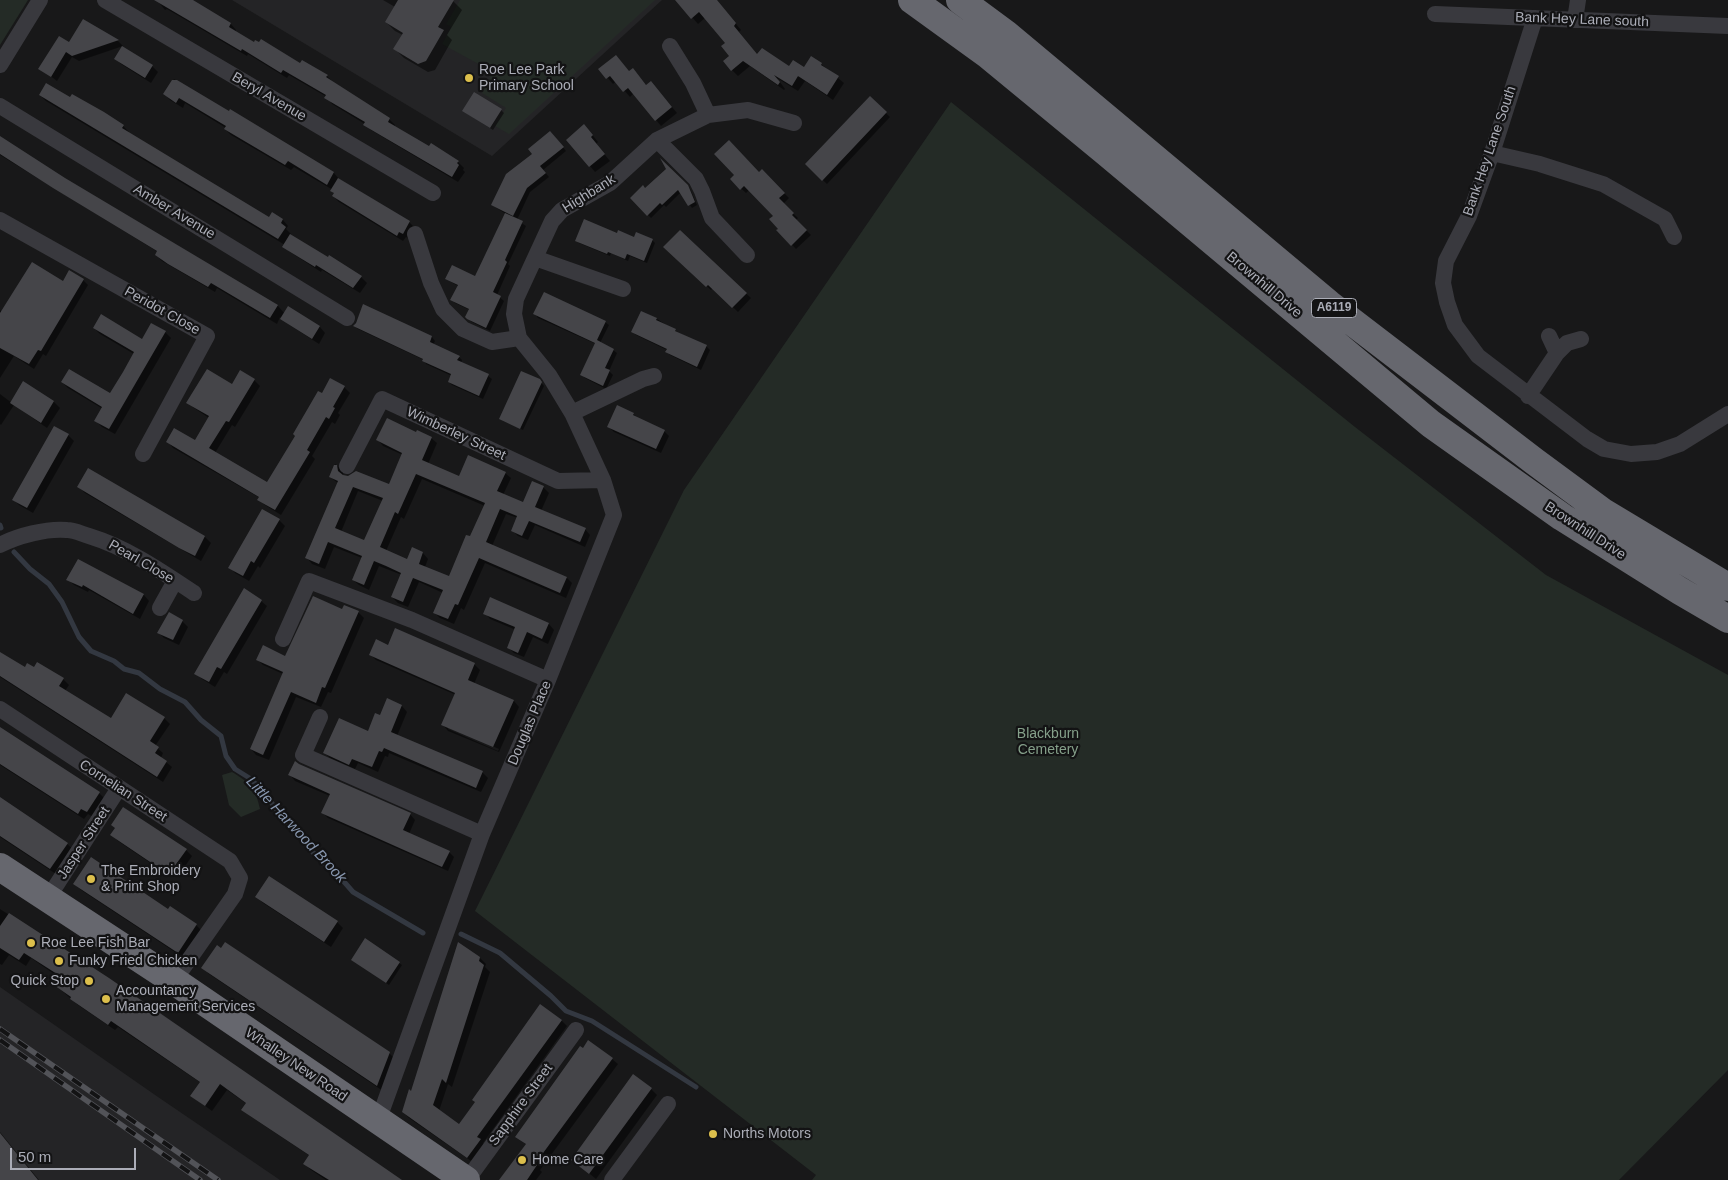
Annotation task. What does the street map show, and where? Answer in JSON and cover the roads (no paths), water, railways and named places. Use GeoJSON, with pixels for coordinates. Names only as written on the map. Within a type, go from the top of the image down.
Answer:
{"type":"FeatureCollection","features":[{"type":"Feature","properties":{"kind":"highway","name":"Brownhill Drive"},"geometry":{"type":"LineString","coordinates":[[912,0],[988,55],[1431,424],[1562,517],[1728,619]]}},
{"type":"Feature","properties":{"kind":"highway","name":"Brownhill Drive"},"geometry":{"type":"LineString","coordinates":[[960,0],[1006,34],[1329,304],[1534,461],[1603,512],[1728,587]]}},
{"type":"Feature","properties":{"kind":"highway","name":"Whalley New Road"},"geometry":{"type":"LineString","coordinates":[[0,867],[174,982],[466,1180]]}},
{"type":"Feature","properties":{"kind":"street"},"geometry":{"type":"LineString","coordinates":[[0,64],[40,0]]}},
{"type":"Feature","properties":{"kind":"street","name":"Beryl Avenue"},"geometry":{"type":"LineString","coordinates":[[105,0],[433,193]]}},
{"type":"Feature","properties":{"kind":"street"},"geometry":{"type":"LineString","coordinates":[[1575,20],[1578,0]]}},
{"type":"Feature","properties":{"kind":"street","name":"Bank Hey Lane south"},"geometry":{"type":"LineString","coordinates":[[1435,14],[1728,26]]}},
{"type":"Feature","properties":{"kind":"street","name":"Bank Hey Lane South"},"geometry":{"type":"LineString","coordinates":[[1528,396],[1478,356],[1464,338],[1455,325],[1443,283],[1446,261],[1469,216],[1492,153],[1535,18]]}},
{"type":"Feature","properties":{"kind":"street"},"geometry":{"type":"LineString","coordinates":[[670,46],[693,83],[708,115]]}},
{"type":"Feature","properties":{"kind":"street","name":"Amber Avenue"},"geometry":{"type":"LineString","coordinates":[[0,106],[347,318]]}},
{"type":"Feature","properties":{"kind":"street","name":"Highbank"},"geometry":{"type":"LineString","coordinates":[[519,338],[514,314],[516,299],[552,221],[562,210],[610,182],[657,140],[708,115],[748,110],[794,123]]}},
{"type":"Feature","properties":{"kind":"street"},"geometry":{"type":"LineString","coordinates":[[657,140],[696,179],[712,218],[746,255]]}},
{"type":"Feature","properties":{"kind":"street"},"geometry":{"type":"LineString","coordinates":[[1492,153],[1540,164],[1603,184],[1665,218],[1674,237]]}},
{"type":"Feature","properties":{"kind":"street","name":"Peridot Close"},"geometry":{"type":"LineString","coordinates":[[0,220],[207,336],[143,454]]}},
{"type":"Feature","properties":{"kind":"street"},"geometry":{"type":"LineString","coordinates":[[415,234],[431,283],[444,309],[463,329],[492,342],[519,338]]}},
{"type":"Feature","properties":{"kind":"street"},"geometry":{"type":"LineString","coordinates":[[535,258],[623,289]]}},
{"type":"Feature","properties":{"kind":"street"},"geometry":{"type":"LineString","coordinates":[[1549,336],[1557,353]]}},
{"type":"Feature","properties":{"kind":"street","name":"Douglas Place"},"geometry":{"type":"LineString","coordinates":[[378,1121],[482,834],[548,680],[614,515],[603,480],[572,413],[549,375],[519,338]]}},
{"type":"Feature","properties":{"kind":"street"},"geometry":{"type":"LineString","coordinates":[[1581,339],[1567,343],[1557,353],[1528,396],[1587,439],[1604,449],[1631,454],[1657,452],[1680,444],[1728,414]]}},
{"type":"Feature","properties":{"kind":"street"},"geometry":{"type":"LineString","coordinates":[[572,413],[643,379],[654,376]]}},
{"type":"Feature","properties":{"kind":"street","name":"Wimberley Street"},"geometry":{"type":"LineString","coordinates":[[348,466],[382,399],[558,481],[603,480]]}},
{"type":"Feature","properties":{"kind":"street","name":"Pearl Close"},"geometry":{"type":"LineString","coordinates":[[0,545],[39,532],[68,530],[108,542],[145,561],[194,593]]}},
{"type":"Feature","properties":{"kind":"street"},"geometry":{"type":"LineString","coordinates":[[160,608],[175,581]]}},
{"type":"Feature","properties":{"kind":"street"},"geometry":{"type":"LineString","coordinates":[[283,639],[310,582],[412,620],[548,680]]}},
{"type":"Feature","properties":{"kind":"street","name":"Cornelian Street"},"geometry":{"type":"LineString","coordinates":[[0,709],[230,861],[240,878],[235,894],[174,982]]}},
{"type":"Feature","properties":{"kind":"street"},"geometry":{"type":"LineString","coordinates":[[320,717],[303,755],[482,834]]}},
{"type":"Feature","properties":{"kind":"street","name":"Jasper Street"},"geometry":{"type":"LineString","coordinates":[[48,898],[119,788]]}},
{"type":"Feature","properties":{"kind":"street","name":"Sapphire Street"},"geometry":{"type":"LineString","coordinates":[[466,1180],[576,1030]]}},
{"type":"Feature","properties":{"kind":"street"},"geometry":{"type":"LineString","coordinates":[[612,1180],[668,1104]]}},
{"type":"Feature","properties":{"kind":"waterway","name":"Little Harwood Brook"},"geometry":{"type":"LineString","coordinates":[[14,552],[30,569],[49,584],[62,602],[79,637],[91,651],[114,661],[124,669],[139,673],[160,689],[185,702],[201,720],[221,736],[226,756],[235,769],[251,779],[318,858],[339,876],[353,892],[423,933]]}},
{"type":"Feature","properties":{"kind":"waterway","name":"Little Harwood Brook"},"geometry":{"type":"LineString","coordinates":[[461,934],[500,953],[566,1011],[592,1021],[696,1087]]}},
{"type":"Feature","properties":{"kind":"railway"},"geometry":{"type":"LineString","coordinates":[[0,1029],[218,1180]]}},
{"type":"Feature","properties":{"kind":"railway"},"geometry":{"type":"LineString","coordinates":[[0,1040],[200,1180]]}},
{"type":"Feature","properties":{"kind":"place","name":"Roe Lee Park Primary School"},"geometry":{"type":"Point","coordinates":[469,78]}},
{"type":"Feature","properties":{"kind":"place","name":"The Embroidery & Print Shop"},"geometry":{"type":"Point","coordinates":[91,879]}},
{"type":"Feature","properties":{"kind":"place","name":"Roe Lee Fish Bar"},"geometry":{"type":"Point","coordinates":[31,943]}},
{"type":"Feature","properties":{"kind":"place","name":"Funky Fried Chicken"},"geometry":{"type":"Point","coordinates":[59,961]}},
{"type":"Feature","properties":{"kind":"place","name":"Quick Stop"},"geometry":{"type":"Point","coordinates":[89,981]}},
{"type":"Feature","properties":{"kind":"place","name":"Accountancy Management Services"},"geometry":{"type":"Point","coordinates":[106,999]}},
{"type":"Feature","properties":{"kind":"place","name":"Norths Motors"},"geometry":{"type":"Point","coordinates":[713,1134]}},
{"type":"Feature","properties":{"kind":"place","name":"Home Care"},"geometry":{"type":"Point","coordinates":[522,1160]}},
{"type":"Feature","properties":{"kind":"park label","name":"Blackburn Cemetery"},"geometry":{"type":"Point","coordinates":[1048,742]}}]}
